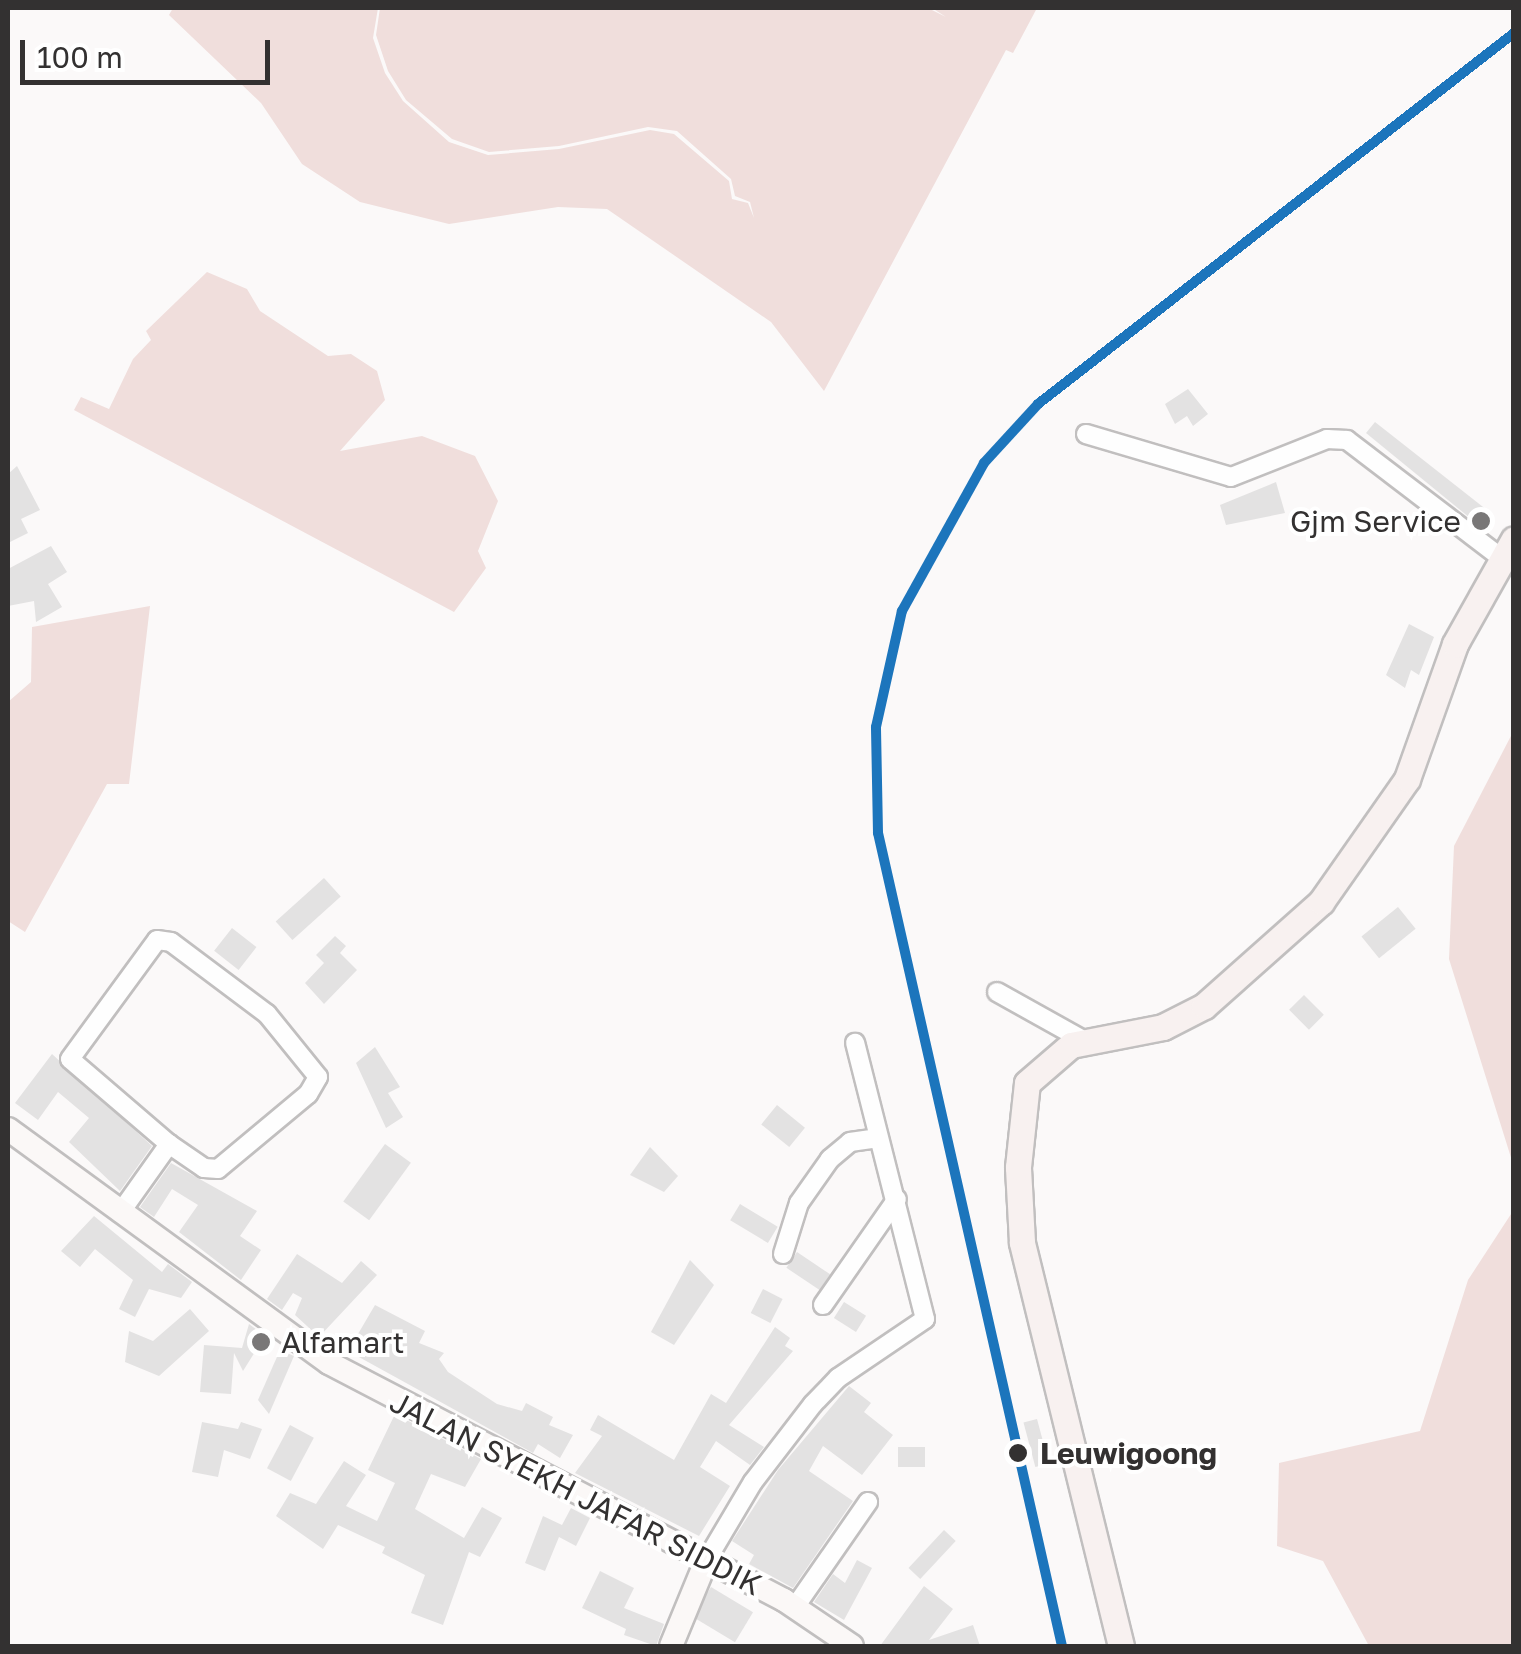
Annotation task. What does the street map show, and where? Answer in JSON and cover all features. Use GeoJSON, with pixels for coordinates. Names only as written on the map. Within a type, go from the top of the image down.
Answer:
{"type":"FeatureCollection","features":[{"type":"Feature","properties":{"kind":"main road"},"geometry":{"type":"LineString","coordinates":[[1121,1646],[1042,1332],[1018,1200],[1027,1083],[1052,1054],[1083,1040],[1163,1027],[1204,1006],[1320,902],[1407,779],[1454,644],[1507,548]]}},
{"type":"Feature","properties":{"kind":"main road","name":"JALAN SYEKH JAFAR SIDDIK"},"geometry":{"type":"LineString","coordinates":[[8,1129],[330,1363],[794,1607],[852,1646]]}},
{"type":"Feature","properties":{"kind":"main road"},"geometry":{"type":"LineString","coordinates":[[671,1646],[706,1562]]}},
{"type":"Feature","properties":{"kind":"street"},"geometry":{"type":"LineString","coordinates":[[1086,434],[1230,477],[1327,439],[1347,440],[1507,548]]}},
{"type":"Feature","properties":{"kind":"street"},"geometry":{"type":"LineString","coordinates":[[158,940],[171,942],[267,1014],[318,1078],[308,1094],[218,1169],[204,1168],[169,1144],[70,1059],[158,940]]}},
{"type":"Feature","properties":{"kind":"street"},"geometry":{"type":"LineString","coordinates":[[997,992],[1083,1040]]}},
{"type":"Feature","properties":{"kind":"street"},"geometry":{"type":"LineString","coordinates":[[706,1562],[753,1482],[813,1404],[838,1378],[925,1320],[855,1043]]}},
{"type":"Feature","properties":{"kind":"street"},"geometry":{"type":"LineString","coordinates":[[783,1254],[799,1203],[830,1159],[850,1142],[877,1138]]}},
{"type":"Feature","properties":{"kind":"street"},"geometry":{"type":"LineString","coordinates":[[120,1213],[169,1144]]}},
{"type":"Feature","properties":{"kind":"street"},"geometry":{"type":"LineString","coordinates":[[823,1305],[897,1199]]}},
{"type":"Feature","properties":{"kind":"street"},"geometry":{"type":"LineString","coordinates":[[794,1607],[868,1502]]}},
{"type":"Feature","properties":{"kind":"shaded area"},"geometry":{"type":"Polygon","coordinates":[[[173,8],[378,8],[373,38],[385,73],[403,101],[449,142],[488,155],[559,149],[650,130],[674,134],[729,181],[732,199],[748,203],[754,218],[750,202],[735,196],[731,179],[677,131],[648,127],[559,146],[489,152],[452,139],[406,100],[388,71],[376,35],[380,8],[928,8],[946,17],[932,8],[1037,8],[1013,53],[1006,50],[824,391],[771,322],[607,209],[558,207],[449,224],[360,202],[302,164],[261,103],[169,15],[173,8]]]}},
{"type":"Feature","properties":{"kind":"shaded area"},"geometry":{"type":"Polygon","coordinates":[[[207,272],[247,289],[260,311],[328,356],[351,354],[377,371],[385,400],[340,451],[422,436],[475,456],[498,501],[478,551],[486,568],[454,612],[74,410],[81,397],[109,409],[133,359],[151,340],[146,331],[207,272]]]}},
{"type":"Feature","properties":{"kind":"shaded area"},"geometry":{"type":"Polygon","coordinates":[[[150,606],[129,784],[107,784],[25,932],[8,921],[8,702],[31,682],[32,627],[150,606]]]}},
{"type":"Feature","properties":{"kind":"shaded area"},"geometry":{"type":"Polygon","coordinates":[[[1513,732],[1513,1164],[1449,959],[1454,846],[1513,732]]]}},
{"type":"Feature","properties":{"kind":"shaded area"},"geometry":{"type":"Polygon","coordinates":[[[1513,1211],[1513,1646],[1369,1646],[1323,1561],[1277,1546],[1279,1463],[1420,1431],[1468,1280],[1513,1211]]]}},
{"type":"Feature","properties":{"kind":"building"},"geometry":{"type":"Polygon","coordinates":[[[1188,389],[1208,414],[1193,426],[1187,416],[1175,424],[1165,404],[1188,389]]]}},
{"type":"Feature","properties":{"kind":"building"},"geometry":{"type":"Polygon","coordinates":[[[1375,422],[1492,514],[1481,527],[1366,433],[1375,422]]]}},
{"type":"Feature","properties":{"kind":"building"},"geometry":{"type":"Polygon","coordinates":[[[17,466],[40,510],[21,519],[28,533],[8,543],[8,474],[17,466]]]}},
{"type":"Feature","properties":{"kind":"building"},"geometry":{"type":"Polygon","coordinates":[[[1276,482],[1285,513],[1226,525],[1220,505],[1276,482]]]}},
{"type":"Feature","properties":{"kind":"building"},"geometry":{"type":"Polygon","coordinates":[[[51,546],[67,572],[48,584],[62,607],[36,622],[34,601],[8,606],[8,569],[51,546]]]}},
{"type":"Feature","properties":{"kind":"building"},"geometry":{"type":"Polygon","coordinates":[[[1409,624],[1434,637],[1419,675],[1411,670],[1405,688],[1386,675],[1409,624]]]}},
{"type":"Feature","properties":{"kind":"building"},"geometry":{"type":"Polygon","coordinates":[[[324,878],[341,897],[292,940],[276,921],[324,878]]]}},
{"type":"Feature","properties":{"kind":"building"},"geometry":{"type":"Polygon","coordinates":[[[1398,907],[1416,929],[1379,958],[1361,937],[1398,907]]]}},
{"type":"Feature","properties":{"kind":"building"},"geometry":{"type":"Polygon","coordinates":[[[232,928],[256,947],[239,970],[214,951],[232,928]]]}},
{"type":"Feature","properties":{"kind":"building"},"geometry":{"type":"Polygon","coordinates":[[[335,936],[346,946],[340,953],[357,970],[324,1004],[305,983],[324,963],[316,955],[335,936]]]}},
{"type":"Feature","properties":{"kind":"building"},"geometry":{"type":"Polygon","coordinates":[[[1304,995],[1324,1015],[1309,1030],[1289,1010],[1304,995]]]}},
{"type":"Feature","properties":{"kind":"building"},"geometry":{"type":"Polygon","coordinates":[[[375,1047],[400,1087],[388,1093],[403,1117],[386,1128],[356,1063],[375,1047]]]}},
{"type":"Feature","properties":{"kind":"building"},"geometry":{"type":"Polygon","coordinates":[[[52,1054],[152,1146],[120,1191],[69,1142],[89,1118],[58,1092],[38,1120],[15,1103],[52,1054]]]}},
{"type":"Feature","properties":{"kind":"building"},"geometry":{"type":"Polygon","coordinates":[[[777,1105],[805,1128],[789,1147],[761,1124],[777,1105]]]}},
{"type":"Feature","properties":{"kind":"building"},"geometry":{"type":"Polygon","coordinates":[[[385,1144],[411,1163],[369,1220],[343,1201],[385,1144]]]}},
{"type":"Feature","properties":{"kind":"building"},"geometry":{"type":"Polygon","coordinates":[[[650,1147],[678,1176],[664,1192],[630,1175],[650,1147]]]}},
{"type":"Feature","properties":{"kind":"building"},"geometry":{"type":"Polygon","coordinates":[[[171,1163],[257,1211],[240,1236],[261,1250],[241,1280],[179,1232],[198,1205],[172,1189],[154,1217],[140,1207],[171,1163]]]}},
{"type":"Feature","properties":{"kind":"building"},"geometry":{"type":"Polygon","coordinates":[[[740,1204],[778,1227],[768,1243],[730,1220],[740,1204]]]}},
{"type":"Feature","properties":{"kind":"building"},"geometry":{"type":"Polygon","coordinates":[[[94,1216],[162,1272],[168,1264],[192,1282],[181,1298],[149,1289],[135,1317],[119,1309],[133,1280],[95,1249],[80,1267],[61,1251],[94,1216]]]}},
{"type":"Feature","properties":{"kind":"building"},"geometry":{"type":"Polygon","coordinates":[[[797,1252],[830,1274],[820,1290],[786,1268],[797,1252]]]}},
{"type":"Feature","properties":{"kind":"building"},"geometry":{"type":"Polygon","coordinates":[[[297,1254],[342,1283],[361,1261],[377,1275],[319,1337],[295,1315],[302,1298],[293,1293],[282,1310],[267,1299],[297,1254]]]}},
{"type":"Feature","properties":{"kind":"building"},"geometry":{"type":"Polygon","coordinates":[[[690,1260],[714,1285],[674,1345],[651,1332],[690,1260]]]}},
{"type":"Feature","properties":{"kind":"building"},"geometry":{"type":"Polygon","coordinates":[[[763,1289],[783,1299],[770,1323],[751,1313],[763,1289]]]}},
{"type":"Feature","properties":{"kind":"building"},"geometry":{"type":"Polygon","coordinates":[[[844,1302],[866,1316],[856,1332],[834,1318],[844,1302]]]}},
{"type":"Feature","properties":{"kind":"building"},"geometry":{"type":"Polygon","coordinates":[[[375,1305],[425,1331],[419,1343],[444,1353],[439,1359],[448,1372],[497,1404],[522,1411],[526,1403],[553,1417],[549,1425],[573,1435],[560,1458],[538,1444],[533,1453],[348,1351],[375,1305]]]}},
{"type":"Feature","properties":{"kind":"building"},"geometry":{"type":"Polygon","coordinates":[[[190,1309],[209,1331],[159,1376],[125,1362],[129,1331],[153,1341],[190,1309]]]}},
{"type":"Feature","properties":{"kind":"building"},"geometry":{"type":"Polygon","coordinates":[[[249,1324],[265,1336],[243,1371],[234,1353],[231,1394],[200,1392],[204,1345],[242,1348],[249,1324]]]}},
{"type":"Feature","properties":{"kind":"building"},"geometry":{"type":"Polygon","coordinates":[[[775,1327],[790,1338],[785,1346],[793,1351],[729,1425],[764,1447],[750,1465],[716,1441],[700,1467],[730,1486],[699,1536],[575,1473],[602,1436],[590,1430],[598,1415],[674,1460],[711,1394],[726,1403],[775,1327]]]}},
{"type":"Feature","properties":{"kind":"building"},"geometry":{"type":"Polygon","coordinates":[[[280,1350],[294,1356],[269,1414],[258,1400],[280,1350]]]}},
{"type":"Feature","properties":{"kind":"building"},"geometry":{"type":"Polygon","coordinates":[[[849,1386],[871,1403],[864,1412],[893,1435],[862,1475],[823,1446],[809,1471],[853,1501],[793,1588],[749,1564],[754,1555],[732,1541],[778,1470],[849,1386]]]}},
{"type":"Feature","properties":{"kind":"building"},"geometry":{"type":"Polygon","coordinates":[[[395,1414],[481,1459],[465,1487],[431,1474],[415,1509],[464,1538],[482,1507],[502,1518],[480,1557],[469,1552],[443,1625],[411,1613],[425,1575],[382,1553],[385,1547],[338,1525],[323,1549],[276,1516],[290,1493],[316,1504],[344,1461],[366,1475],[346,1506],[377,1521],[395,1483],[368,1470],[395,1414]]]}},
{"type":"Feature","properties":{"kind":"building"},"geometry":{"type":"Polygon","coordinates":[[[1037,1419],[1049,1463],[1035,1467],[1023,1423],[1037,1419]]]}},
{"type":"Feature","properties":{"kind":"building"},"geometry":{"type":"Polygon","coordinates":[[[202,1422],[238,1429],[241,1422],[262,1429],[250,1459],[224,1450],[218,1477],[192,1472],[202,1422]]]}},
{"type":"Feature","properties":{"kind":"building"},"geometry":{"type":"Polygon","coordinates":[[[290,1425],[314,1438],[291,1481],[267,1468],[290,1425]]]}},
{"type":"Feature","properties":{"kind":"building"},"geometry":{"type":"Polygon","coordinates":[[[898,1447],[925,1447],[925,1467],[898,1467],[898,1447]]]}},
{"type":"Feature","properties":{"kind":"building"},"geometry":{"type":"Polygon","coordinates":[[[571,1508],[590,1518],[576,1546],[559,1537],[545,1571],[525,1563],[543,1516],[562,1525],[571,1508]]]}},
{"type":"Feature","properties":{"kind":"building"},"geometry":{"type":"Polygon","coordinates":[[[944,1530],[956,1541],[920,1579],[909,1568],[944,1530]]]}},
{"type":"Feature","properties":{"kind":"building"},"geometry":{"type":"Polygon","coordinates":[[[857,1560],[872,1568],[844,1620],[814,1602],[833,1574],[845,1583],[857,1560]]]}},
{"type":"Feature","properties":{"kind":"building"},"geometry":{"type":"Polygon","coordinates":[[[600,1571],[634,1588],[624,1608],[664,1624],[656,1646],[624,1635],[626,1629],[582,1608],[600,1571]]]}},
{"type":"Feature","properties":{"kind":"building"},"geometry":{"type":"Polygon","coordinates":[[[924,1586],[953,1609],[929,1640],[973,1625],[980,1646],[880,1646],[924,1586]]]}},
{"type":"Feature","properties":{"kind":"building"},"geometry":{"type":"Polygon","coordinates":[[[711,1587],[753,1612],[735,1642],[693,1617],[711,1587]]]}},
{"type":"Feature","properties":{"kind":"transit line"},"geometry":{"type":"LineString","coordinates":[[1062,1646],[878,833],[876,727],[902,611],[984,463],[1038,404],[1514,33]]}},
{"type":"Feature","properties":{"kind":"place","name":"Gjm Service"},"geometry":{"type":"Point","coordinates":[1481,521]}},
{"type":"Feature","properties":{"kind":"place","name":"Alfamart"},"geometry":{"type":"Point","coordinates":[261,1342]}},
{"type":"Feature","properties":{"kind":"place","name":"Leuwigoong"},"geometry":{"type":"Point","coordinates":[1018,1453]}}]}
